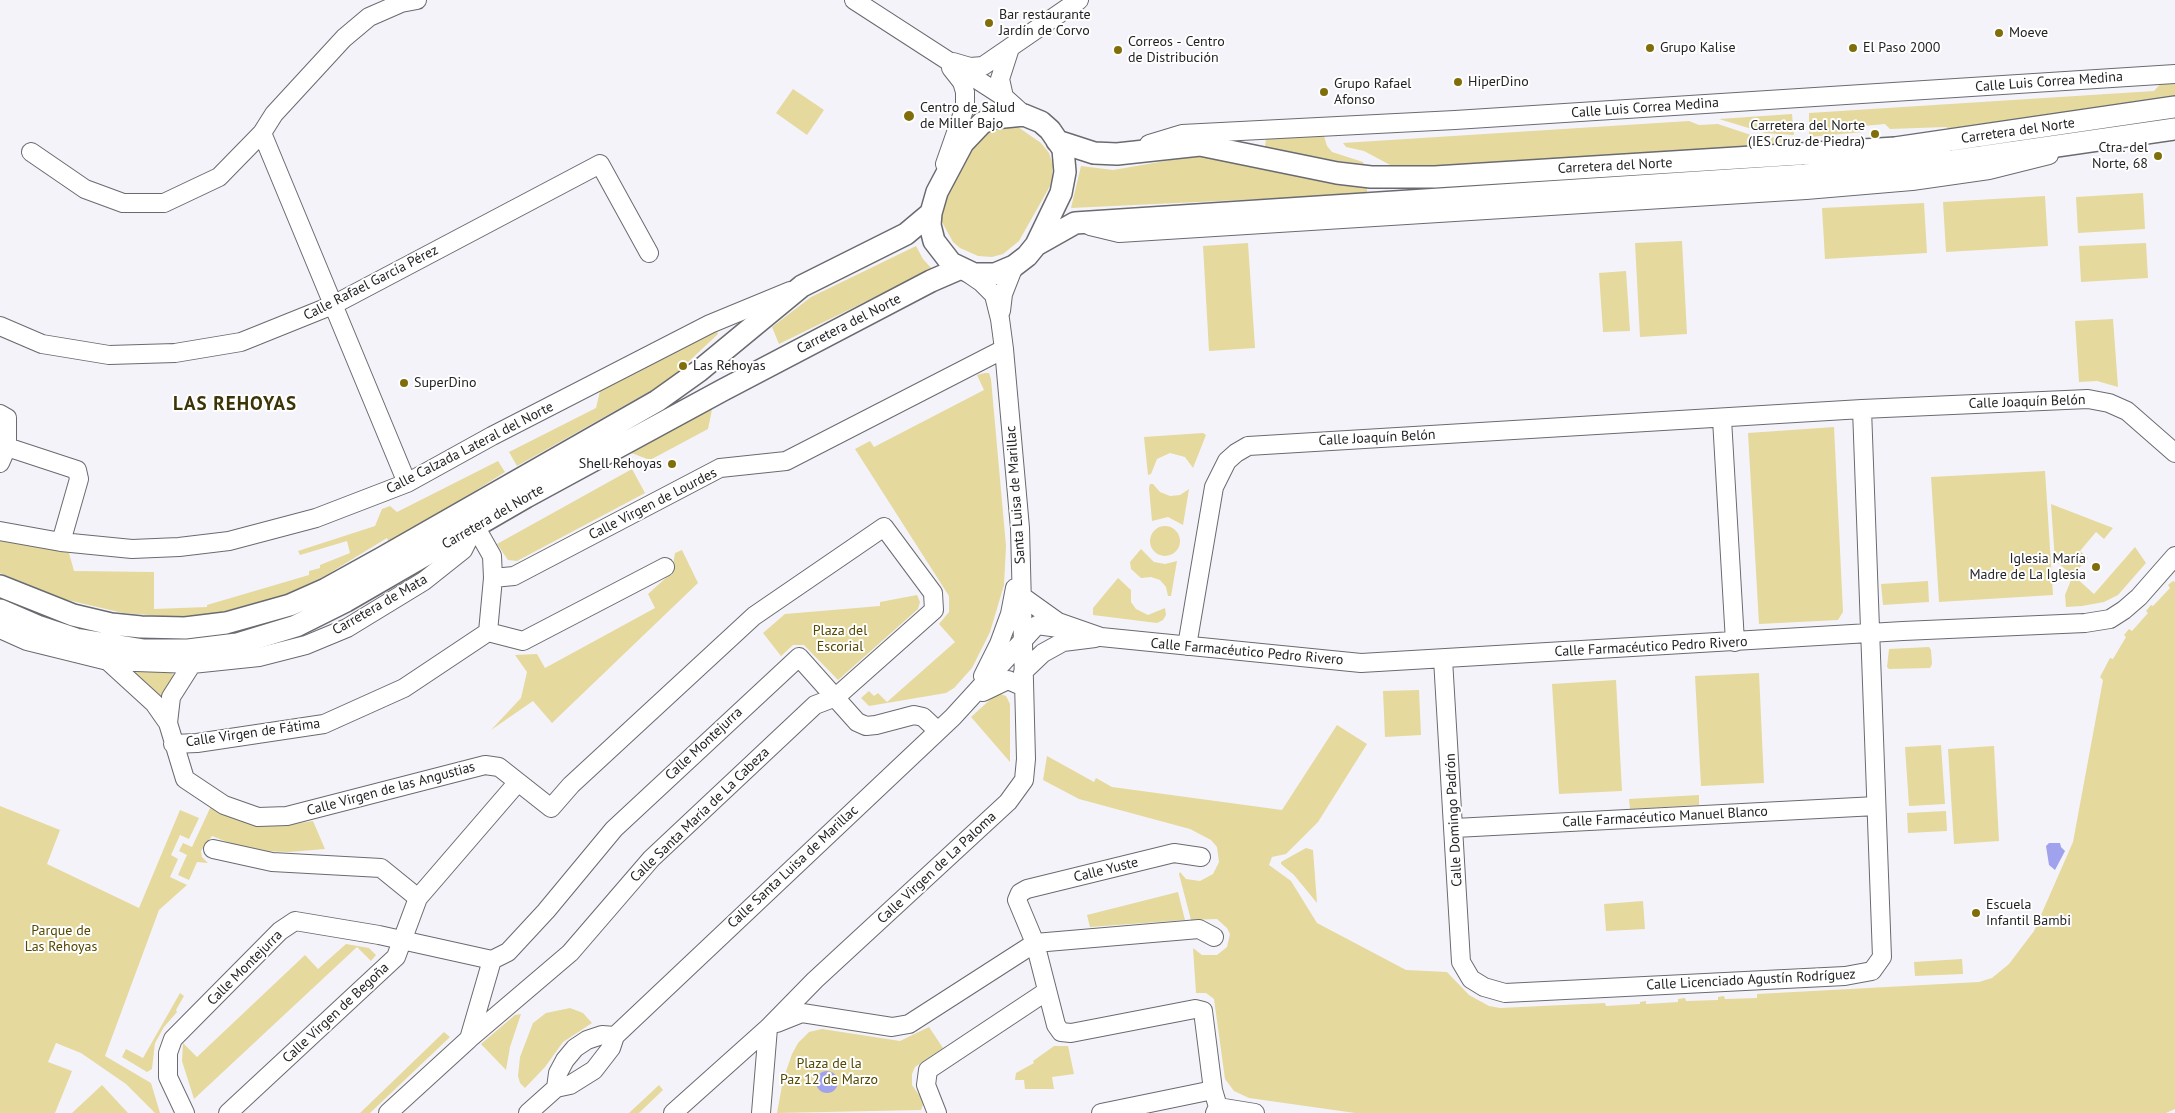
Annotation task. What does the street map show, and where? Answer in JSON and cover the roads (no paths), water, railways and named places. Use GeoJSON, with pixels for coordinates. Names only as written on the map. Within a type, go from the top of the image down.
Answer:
{"type":"FeatureCollection","features":[{"type":"Feature","properties":{"kind":"street"},"geometry":{"type":"LineString","coordinates":[[31,152],[85,189],[123,202],[164,203],[219,177],[262,133],[274,114],[344,38],[369,17],[401,3],[417,0]]}},
{"type":"Feature","properties":{"kind":"street"},"geometry":{"type":"LineString","coordinates":[[854,0],[1004,97],[1024,115],[1041,122],[1050,130],[1063,149],[1065,172],[1061,194],[1036,245],[1014,266],[995,274],[974,274],[961,268]]}},
{"type":"Feature","properties":{"kind":"street"},"geometry":{"type":"LineString","coordinates":[[945,60],[970,67],[983,66],[1079,0]]}},
{"type":"Feature","properties":{"kind":"street"},"geometry":{"type":"LineString","coordinates":[[964,107],[1010,48]]}},
{"type":"Feature","properties":{"kind":"street"},"geometry":{"type":"LineString","coordinates":[[1004,97],[1000,79],[1010,48]]}},
{"type":"Feature","properties":{"kind":"street"},"geometry":{"type":"LineString","coordinates":[[945,60],[962,82],[965,92],[964,107],[936,192],[930,225],[934,241],[943,255],[981,282],[994,295],[1000,319]]}},
{"type":"Feature","properties":{"kind":"street","name":"Calle Luis Correa Medina"},"geometry":{"type":"LineString","coordinates":[[1117,154],[1182,134],[1455,120],[2175,74]]}},
{"type":"Feature","properties":{"kind":"street","name":"Carretera del Norte"},"geometry":{"type":"LineString","coordinates":[[1057,140],[1094,154],[1117,154],[1200,145],[1337,173],[1371,177],[1435,177],[1895,148],[2175,107]]}},
{"type":"Feature","properties":{"kind":"street"},"geometry":{"type":"LineString","coordinates":[[936,192],[963,144],[982,123],[994,118],[1024,115]]}},
{"type":"Feature","properties":{"kind":"street","name":"Carretera del Norte"},"geometry":{"type":"LineString","coordinates":[[1036,245],[1075,223],[1804,175],[1953,161],[2175,129]]}},
{"type":"Feature","properties":{"kind":"street"},"geometry":{"type":"LineString","coordinates":[[262,133],[407,483]]}},
{"type":"Feature","properties":{"kind":"street","name":"Calle Rafael García Pérez"},"geometry":{"type":"LineString","coordinates":[[0,326],[42,344],[109,355],[175,353],[241,342],[333,305],[600,164],[650,253]]}},
{"type":"Feature","properties":{"kind":"street","name":"Carretera del Norte"},"geometry":{"type":"LineString","coordinates":[[0,586],[72,614],[111,624],[141,627],[185,628],[226,623],[290,605],[326,589],[382,558],[657,401],[699,371],[802,286],[906,234],[931,213]]}},
{"type":"Feature","properties":{"kind":"street"},"geometry":{"type":"LineString","coordinates":[[1000,319],[1003,294],[1014,266]]}},
{"type":"Feature","properties":{"kind":"street","name":"Carretera del Norte"},"geometry":{"type":"LineString","coordinates":[[0,610],[37,626],[104,645],[144,650],[188,650],[237,644],[296,626],[338,605],[526,497],[769,365],[961,268]]}},
{"type":"Feature","properties":{"kind":"street","name":"Calle Calzada Lateral del Norte"},"geometry":{"type":"LineString","coordinates":[[0,531],[61,542],[132,549],[179,547],[229,541],[316,518],[407,483],[492,436],[710,324],[802,286]]}},
{"type":"Feature","properties":{"kind":"street","name":"Santa Luisa de Marillac"},"geometry":{"type":"LineString","coordinates":[[1000,319],[1020,528],[1024,680]]}},
{"type":"Feature","properties":{"kind":"street","name":"Calle Virgen de Lourdes"},"geometry":{"type":"LineString","coordinates":[[493,578],[514,576],[720,468],[786,461],[1004,348]]}},
{"type":"Feature","properties":{"kind":"street","name":"Calle Joaquín Belón"},"geometry":{"type":"LineString","coordinates":[[1187,646],[1214,487],[1227,462],[1236,453],[1248,446],[1529,428],[1722,419],[1862,409],[2088,399],[2109,403],[2127,411],[2175,453]]}},
{"type":"Feature","properties":{"kind":"street"},"geometry":{"type":"LineString","coordinates":[[1862,409],[1870,633]]}},
{"type":"Feature","properties":{"kind":"street"},"geometry":{"type":"LineString","coordinates":[[0,414],[7,418],[3,455],[77,470],[79,479],[61,542]]}},
{"type":"Feature","properties":{"kind":"street"},"geometry":{"type":"LineString","coordinates":[[1722,419],[1735,642]]}},
{"type":"Feature","properties":{"kind":"street"},"geometry":{"type":"LineString","coordinates":[[475,526],[492,556],[493,578],[488,632],[523,642],[665,567]]}},
{"type":"Feature","properties":{"kind":"street","name":"Carretera de Mata"},"geometry":{"type":"LineString","coordinates":[[0,629],[27,641],[108,662],[192,664],[258,657],[306,645],[347,628],[424,580],[448,562],[463,550],[475,526]]}},
{"type":"Feature","properties":{"kind":"street","name":"Calle Santa María de La Cabeza"},"geometry":{"type":"LineString","coordinates":[[388,1113],[469,1039],[570,953],[651,859],[815,705],[836,697],[934,610],[934,593],[884,527],[754,616]]}},
{"type":"Feature","properties":{"kind":"street","name":"Calle Farmacéutico Pedro Rivero"},"geometry":{"type":"LineString","coordinates":[[1023,597],[1058,622],[1101,637],[1361,663],[1443,660],[1870,633],[2085,623],[2110,619],[2139,597],[2175,556]]}},
{"type":"Feature","properties":{"kind":"street","name":"Calle Santa Luisa de Marillac"},"geometry":{"type":"LineString","coordinates":[[971,698],[1000,644],[1010,614],[1021,561]]}},
{"type":"Feature","properties":{"kind":"street","name":"Calle Virgen de las Angustias"},"geometry":{"type":"LineString","coordinates":[[192,664],[170,697],[168,722],[185,779],[224,805],[258,817],[287,816],[477,766],[499,767],[551,808],[570,785],[754,616]]}},
{"type":"Feature","properties":{"kind":"street","name":"Calle Farmacéutico Pedro Rivero"},"geometry":{"type":"LineString","coordinates":[[1023,640],[1037,625],[1078,630]]}},
{"type":"Feature","properties":{"kind":"street","name":"Calle Virgen de Fátima"},"geometry":{"type":"LineString","coordinates":[[173,744],[197,743],[324,724],[404,688],[488,632]]}},
{"type":"Feature","properties":{"kind":"street","name":"Calle Licenciado Agustín Rodríguez"},"geometry":{"type":"LineString","coordinates":[[1472,979],[1484,988],[1505,993],[1845,976],[1872,971],[1882,957],[1870,633]]}},
{"type":"Feature","properties":{"kind":"street","name":"Calle Farmacéutico Pedro Rivero"},"geometry":{"type":"LineString","coordinates":[[1024,680],[1043,653],[1063,642],[1101,637]]}},
{"type":"Feature","properties":{"kind":"street","name":"Calle Santa Luisa de Marillac"},"geometry":{"type":"LineString","coordinates":[[528,1113],[556,1088],[570,1085],[594,1070],[611,1048],[615,1036],[938,731],[971,698],[1023,640]]}},
{"type":"Feature","properties":{"kind":"street","name":"Calle Montejurra"},"geometry":{"type":"LineString","coordinates":[[185,1113],[168,1077],[168,1053],[173,1039],[280,932],[295,921],[402,940],[492,960],[508,952],[546,911],[614,829],[799,657],[857,722],[866,726],[914,715],[923,717],[938,731]]}},
{"type":"Feature","properties":{"kind":"street","name":"Calle Domingo Padrón"},"geometry":{"type":"LineString","coordinates":[[1443,660],[1455,828],[1461,962],[1472,979]]}},
{"type":"Feature","properties":{"kind":"street","name":"Calle Virgen de las Angustias"},"geometry":{"type":"LineString","coordinates":[[108,662],[154,703],[168,722]]}},
{"type":"Feature","properties":{"kind":"street","name":"Calle Santa Luisa de Marillac"},"geometry":{"type":"LineString","coordinates":[[971,698],[1008,680],[1024,680]]}},
{"type":"Feature","properties":{"kind":"street","name":"Calle Virgen de La Paloma"},"geometry":{"type":"LineString","coordinates":[[768,1028],[836,960],[1008,802],[1024,780],[1026,759],[1024,680]]}},
{"type":"Feature","properties":{"kind":"street","name":"Calle Virgen de Begoña"},"geometry":{"type":"LineString","coordinates":[[228,1113],[396,957],[418,898],[518,782]]}},
{"type":"Feature","properties":{"kind":"street","name":"Calle Farmacéutico Manuel Blanco"},"geometry":{"type":"LineString","coordinates":[[1455,828],[1876,806]]}},
{"type":"Feature","properties":{"kind":"street"},"geometry":{"type":"LineString","coordinates":[[213,849],[272,862],[381,868],[418,898]]}},
{"type":"Feature","properties":{"kind":"street","name":"Calle Yuste"},"geometry":{"type":"LineString","coordinates":[[1035,942],[1017,900],[1020,893],[1027,889],[1174,853],[1201,858]]}},
{"type":"Feature","properties":{"kind":"street"},"geometry":{"type":"LineString","coordinates":[[673,1113],[768,1028],[789,1017],[802,1014],[892,1027],[909,1024],[1035,942],[1199,929],[1214,937]]}},
{"type":"Feature","properties":{"kind":"street"},"geometry":{"type":"LineString","coordinates":[[1035,942],[1056,1025],[1061,1032],[1066,1033],[1194,1009],[1203,1011],[1216,1110],[1255,1113]]}},
{"type":"Feature","properties":{"kind":"street"},"geometry":{"type":"LineString","coordinates":[[469,1039],[492,960]]}},
{"type":"Feature","properties":{"kind":"street"},"geometry":{"type":"LineString","coordinates":[[937,1113],[926,1085],[928,1070],[1047,991]]}},
{"type":"Feature","properties":{"kind":"street"},"geometry":{"type":"LineString","coordinates":[[761,1113],[768,1028]]}},
{"type":"Feature","properties":{"kind":"street"},"geometry":{"type":"LineString","coordinates":[[556,1088],[558,1073],[565,1060],[575,1048],[587,1040],[602,1035],[615,1036]]}},
{"type":"Feature","properties":{"kind":"street"},"geometry":{"type":"LineString","coordinates":[[1100,1113],[1213,1090]]}},
{"type":"Feature","properties":{"kind":"water"},"geometry":{"type":"Polygon","coordinates":[[[2049,843],[2060,843],[2065,851],[2055,870],[2049,865],[2046,846],[2049,843]]]}},
{"type":"Feature","properties":{"kind":"water"},"geometry":{"type":"Polygon","coordinates":[[[827,1071],[835,1074],[838,1082],[835,1090],[827,1093],[819,1090],[816,1082],[819,1074],[827,1071]]]}},
{"type":"Feature","properties":{"kind":"place","name":"Bar restaurante Jardín de Corvo"},"geometry":{"type":"Point","coordinates":[989,23]}},
{"type":"Feature","properties":{"kind":"place","name":"Moeve"},"geometry":{"type":"Point","coordinates":[1999,33]}},
{"type":"Feature","properties":{"kind":"place","name":"Grupo Kalise"},"geometry":{"type":"Point","coordinates":[1650,48]}},
{"type":"Feature","properties":{"kind":"place","name":"El Paso 2000"},"geometry":{"type":"Point","coordinates":[1853,48]}},
{"type":"Feature","properties":{"kind":"place","name":"Correos - Centro de Distribución"},"geometry":{"type":"Point","coordinates":[1118,50]}},
{"type":"Feature","properties":{"kind":"place","name":"HiperDino"},"geometry":{"type":"Point","coordinates":[1458,82]}},
{"type":"Feature","properties":{"kind":"place","name":"Grupo Rafael Afonso"},"geometry":{"type":"Point","coordinates":[1324,92]}},
{"type":"Feature","properties":{"kind":"place","name":"Centro de Salud de Miller Bajo"},"geometry":{"type":"Point","coordinates":[909,116]}},
{"type":"Feature","properties":{"kind":"place","name":"Carretera del Norte (IES Cruz de Piedra)"},"geometry":{"type":"Point","coordinates":[1875,134]}},
{"type":"Feature","properties":{"kind":"place","name":"Ctra. del Norte, 68"},"geometry":{"type":"Point","coordinates":[2158,156]}},
{"type":"Feature","properties":{"kind":"place","name":"Las Rehoyas"},"geometry":{"type":"Point","coordinates":[683,366]}},
{"type":"Feature","properties":{"kind":"place","name":"SuperDino"},"geometry":{"type":"Point","coordinates":[404,383]}},
{"type":"Feature","properties":{"kind":"place","name":"Shell Rehoyas"},"geometry":{"type":"Point","coordinates":[672,464]}},
{"type":"Feature","properties":{"kind":"place","name":"Iglesia María Madre de La Iglesia"},"geometry":{"type":"Point","coordinates":[2096,567]}},
{"type":"Feature","properties":{"kind":"place","name":"Escuela Infantil Bambi"},"geometry":{"type":"Point","coordinates":[1976,913]}},
{"type":"Feature","properties":{"kind":"district","name":"LAS REHOYAS"},"geometry":{"type":"Point","coordinates":[235,405]}},
{"type":"Feature","properties":{"kind":"park label","name":"Plaza del Escorial"},"geometry":{"type":"Point","coordinates":[840,640]}},
{"type":"Feature","properties":{"kind":"park label","name":"Parque de Las Rehoyas"},"geometry":{"type":"Point","coordinates":[61,940]}},
{"type":"Feature","properties":{"kind":"park label","name":"Plaza de la Paz 12 de Marzo"},"geometry":{"type":"Point","coordinates":[829,1072]}}]}
